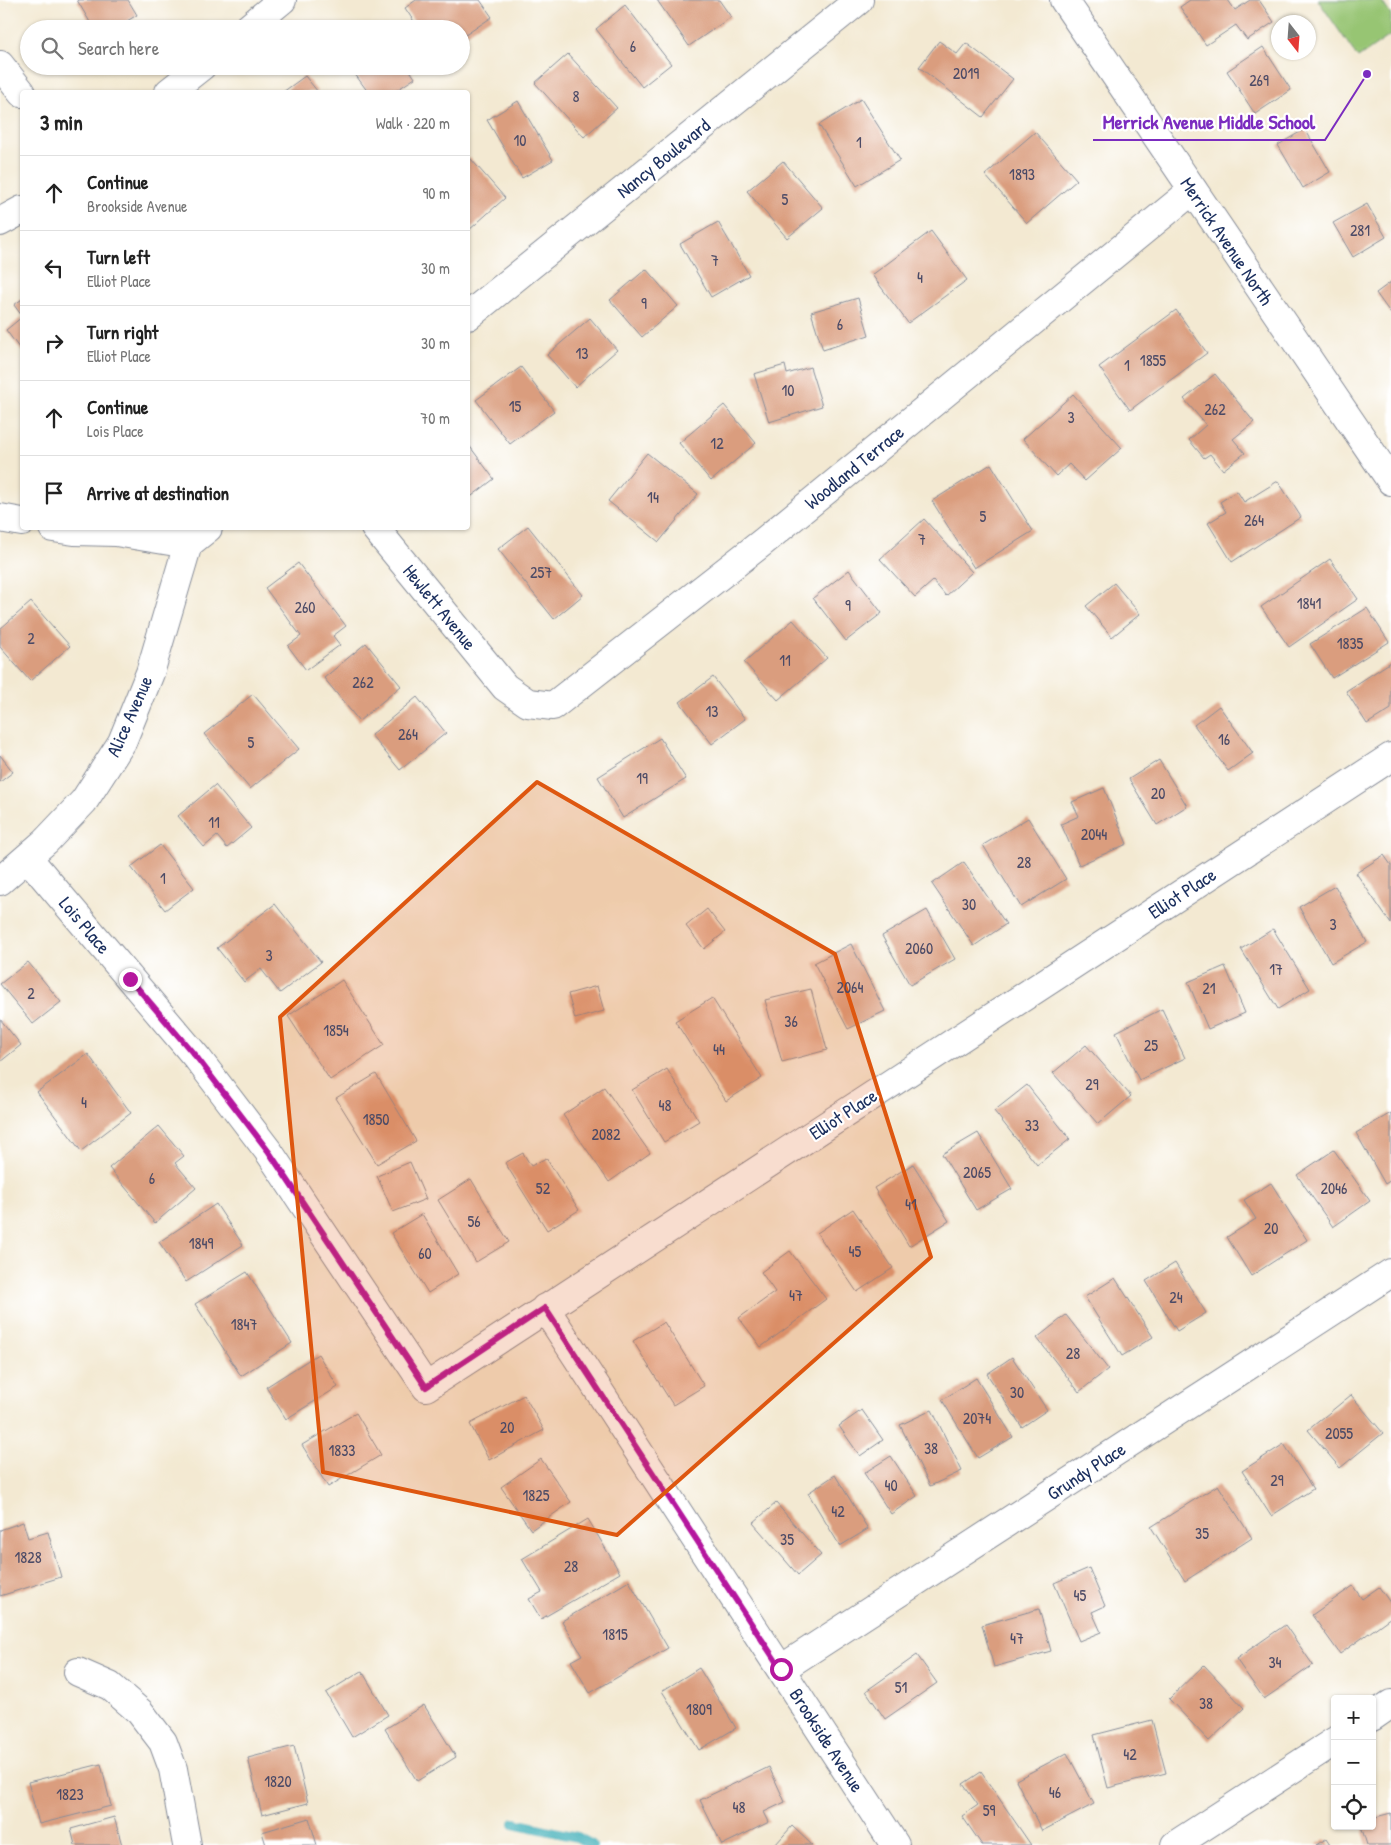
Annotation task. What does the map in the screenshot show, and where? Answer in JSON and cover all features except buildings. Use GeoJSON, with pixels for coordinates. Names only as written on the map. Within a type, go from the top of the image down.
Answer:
{"type":"FeatureCollection","features":[{"type":"Feature","properties":{"kind":"street"},"geometry":{"type":"LineString","coordinates":[[258,20],[282,0]]}},
{"type":"Feature","properties":{"kind":"street","name":"Nancy Boulevard"},"geometry":{"type":"LineString","coordinates":[[470,314],[859,0]]}},
{"type":"Feature","properties":{"kind":"street","name":"Merrick Avenue North"},"geometry":{"type":"LineString","coordinates":[[1064,0],[1391,481]]}},
{"type":"Feature","properties":{"kind":"street"},"geometry":{"type":"LineString","coordinates":[[0,65],[20,90]]}},
{"type":"Feature","properties":{"kind":"street"},"geometry":{"type":"LineString","coordinates":[[172,90],[191,75]]}},
{"type":"Feature","properties":{"kind":"street","name":"Woodland Terrace"},"geometry":{"type":"LineString","coordinates":[[505,687],[528,703],[553,706],[763,542],[1193,190]]}},
{"type":"Feature","properties":{"kind":"street"},"geometry":{"type":"LineString","coordinates":[[0,222],[20,211]]}},
{"type":"Feature","properties":{"kind":"street"},"geometry":{"type":"LineString","coordinates":[[0,518],[20,522]]}},
{"type":"Feature","properties":{"kind":"street"},"geometry":{"type":"LineString","coordinates":[[67,530],[198,536]]}},
{"type":"Feature","properties":{"kind":"street","name":"Hewlett Avenue"},"geometry":{"type":"LineString","coordinates":[[377,530],[505,687]]}},
{"type":"Feature","properties":{"kind":"street","name":"Alice Avenue"},"geometry":{"type":"LineString","coordinates":[[0,881],[46,841],[84,801],[122,742],[150,673],[198,536]]}},
{"type":"Feature","properties":{"kind":"street","name":"Elliot Place"},"geometry":{"type":"LineString","coordinates":[[339,1257],[426,1387],[1391,756]]}},
{"type":"Feature","properties":{"kind":"street","name":"Lois Place"},"geometry":{"type":"LineString","coordinates":[[28,858],[198,1059],[269,1152],[339,1257]]}},
{"type":"Feature","properties":{"kind":"street","name":"Grundy Place"},"geometry":{"type":"LineString","coordinates":[[781,1669],[1391,1273]]}},
{"type":"Feature","properties":{"kind":"street","name":"Brookside Avenue"},"geometry":{"type":"LineString","coordinates":[[545,1308],[895,1845]]}},
{"type":"Feature","properties":{"kind":"street"},"geometry":{"type":"LineString","coordinates":[[78,1672],[110,1686],[140,1712],[163,1742],[173,1769],[187,1845]]}},
{"type":"Feature","properties":{"kind":"street"},"geometry":{"type":"LineString","coordinates":[[1376,1714],[1391,1704]]}},
{"type":"Feature","properties":{"kind":"street"},"geometry":{"type":"LineString","coordinates":[[1176,1845],[1331,1744]]}},
{"type":"Feature","properties":{"kind":"highlighted area"},"geometry":{"type":"Polygon","coordinates":[[[537,782],[835,954],[931,1257],[617,1535],[323,1472],[280,1017],[537,782]]]}},
{"type":"Feature","properties":{"kind":"green space"},"geometry":{"type":"Polygon","coordinates":[[[1318,0],[1381,0],[1391,15],[1391,35],[1358,58],[1318,0]]]}},
{"type":"Feature","properties":{"kind":"waterway"},"geometry":{"type":"LineString","coordinates":[[514,1823],[577,1837],[592,1845]]}},
{"type":"Feature","properties":{"kind":"place","name":"Merrick Avenue Middle School"},"geometry":{"type":"Point","coordinates":[1367,74]}},
{"type":"Feature","properties":{"kind":"route"},"geometry":{"type":"LineString","coordinates":[[130,979],[198,1059],[269,1152],[426,1387],[545,1308],[781,1669]]}}]}
